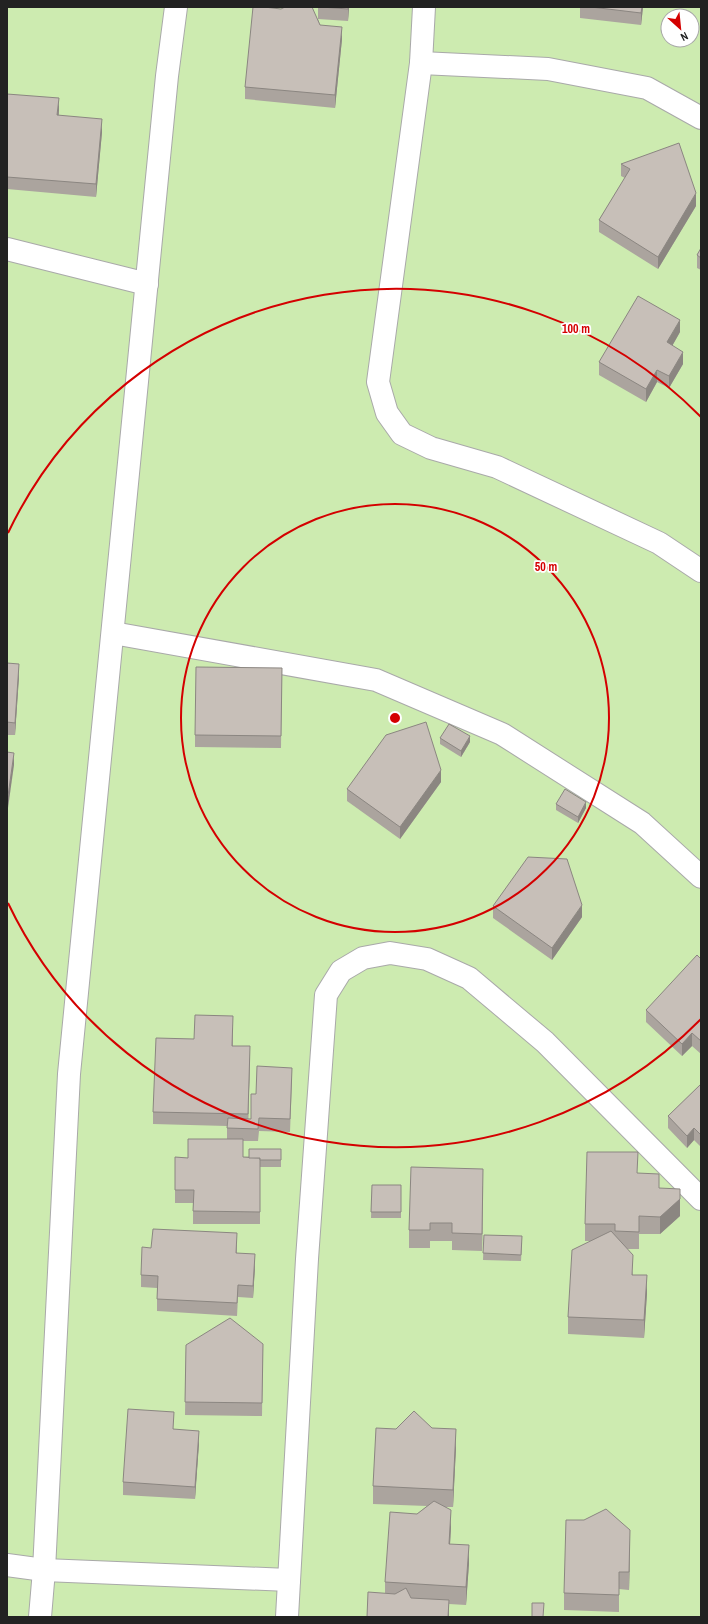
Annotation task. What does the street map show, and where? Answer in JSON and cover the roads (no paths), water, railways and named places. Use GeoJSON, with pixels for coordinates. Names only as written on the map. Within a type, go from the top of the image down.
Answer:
{"type":"FeatureCollection","features":[{"type":"Feature","properties":{"kind":"street"},"geometry":{"type":"LineString","coordinates":[[40,1617],[44,1570],[69,1074],[167,76],[176,7]]}},
{"type":"Feature","properties":{"kind":"street"},"geometry":{"type":"LineString","coordinates":[[424,7],[421,63],[378,382],[387,413],[402,434],[430,448],[497,467],[659,543],[701,571]]}},
{"type":"Feature","properties":{"kind":"street"},"geometry":{"type":"LineString","coordinates":[[421,63],[548,69],[647,88],[701,118]]}},
{"type":"Feature","properties":{"kind":"street"},"geometry":{"type":"LineString","coordinates":[[7,249],[147,284]]}},
{"type":"Feature","properties":{"kind":"street"},"geometry":{"type":"LineString","coordinates":[[113,633],[376,680],[502,734],[642,823],[701,877]]}},
{"type":"Feature","properties":{"kind":"street"},"geometry":{"type":"LineString","coordinates":[[287,1617],[307,1259],[326,995],[341,971],[363,958],[390,953],[427,959],[469,978],[545,1042],[701,1199]]}},
{"type":"Feature","properties":{"kind":"street"},"geometry":{"type":"LineString","coordinates":[[7,1565],[44,1570],[289,1580]]}}]}
